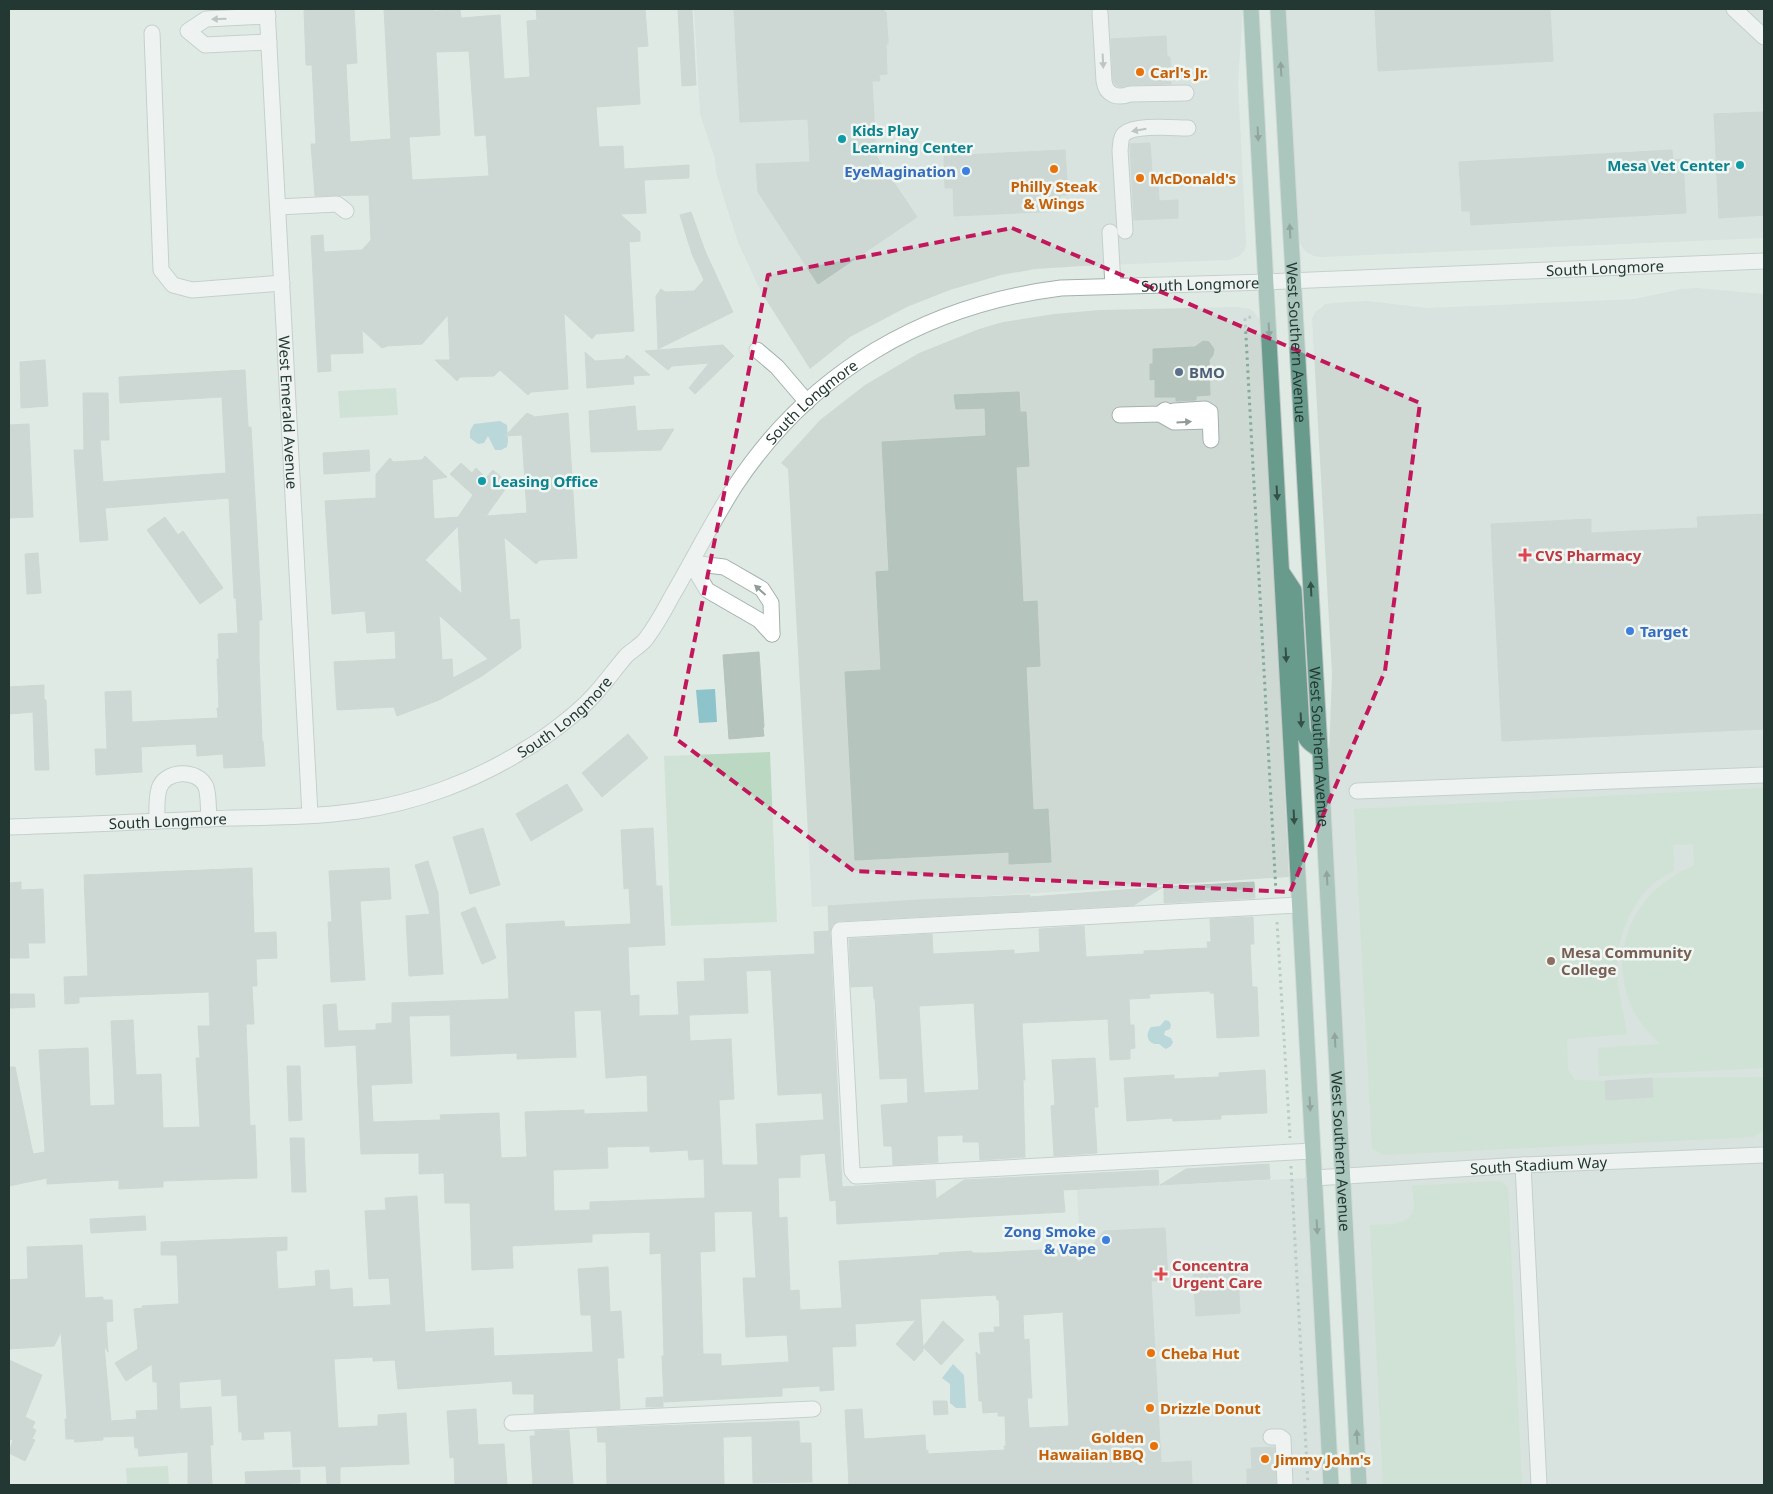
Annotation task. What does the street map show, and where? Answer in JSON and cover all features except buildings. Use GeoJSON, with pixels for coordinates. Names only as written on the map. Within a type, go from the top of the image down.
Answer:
{"type":"FeatureCollection","features":[{"type":"Feature","properties":{"kind":"main road","name":"West Southern Avenue"},"geometry":{"type":"LineString","coordinates":[[1251,9],[1331,1485]]}},
{"type":"Feature","properties":{"kind":"main road","name":"West Southern Avenue"},"geometry":{"type":"LineString","coordinates":[[1278,9],[1359,1485]]}},
{"type":"Feature","properties":{"kind":"main road"},"geometry":{"type":"LineString","coordinates":[[1281,571],[1294,590],[1302,729],[1304,738],[1310,745],[1320,750]]}},
{"type":"Feature","properties":{"kind":"street"},"geometry":{"type":"LineString","coordinates":[[1734,9],[1764,37]]}},
{"type":"Feature","properties":{"kind":"street"},"geometry":{"type":"LineString","coordinates":[[268,12],[206,19],[188,31],[204,45],[269,42]]}},
{"type":"Feature","properties":{"kind":"street","name":"West Emerald Avenue"},"geometry":{"type":"LineString","coordinates":[[268,12],[310,815]]}},
{"type":"Feature","properties":{"kind":"street"},"geometry":{"type":"LineString","coordinates":[[1100,13],[1104,81],[1110,92],[1117,97],[1130,94],[1186,93]]}},
{"type":"Feature","properties":{"kind":"street"},"geometry":{"type":"LineString","coordinates":[[152,33],[161,270],[173,285],[192,290],[282,283]]}},
{"type":"Feature","properties":{"kind":"street"},"geometry":{"type":"LineString","coordinates":[[1113,286],[1121,140],[1124,134],[1143,128],[1188,128]]}},
{"type":"Feature","properties":{"kind":"street"},"geometry":{"type":"LineString","coordinates":[[278,207],[337,204],[346,211]]}},
{"type":"Feature","properties":{"kind":"street","name":"South Longmore"},"geometry":{"type":"LineString","coordinates":[[9,827],[310,815],[357,811],[418,797],[471,777],[526,749],[592,698],[630,652],[643,643],[715,520],[751,464],[785,423],[821,388],[869,353],[917,328],[974,306],[1036,291],[1060,288],[1266,282],[1764,261]]}},
{"type":"Feature","properties":{"kind":"street"},"geometry":{"type":"LineString","coordinates":[[757,350],[776,367],[807,402]]}},
{"type":"Feature","properties":{"kind":"street"},"geometry":{"type":"LineString","coordinates":[[1120,415],[1160,414],[1206,409],[1210,416],[1211,440]]}},
{"type":"Feature","properties":{"kind":"street"},"geometry":{"type":"LineString","coordinates":[[691,563],[724,567],[762,589],[770,603],[772,634],[758,620],[707,590],[691,563]]}},
{"type":"Feature","properties":{"kind":"street"},"geometry":{"type":"LineString","coordinates":[[156,821],[159,789],[165,779],[173,775],[186,774],[200,779],[206,788],[209,819]]}},
{"type":"Feature","properties":{"kind":"street"},"geometry":{"type":"LineString","coordinates":[[1357,791],[1764,775]]}},
{"type":"Feature","properties":{"kind":"street"},"geometry":{"type":"LineString","coordinates":[[1299,905],[840,930],[852,1171],[854,1175],[860,1176],[1313,1151]]}},
{"type":"Feature","properties":{"kind":"street","name":"South Stadium Way"},"geometry":{"type":"LineString","coordinates":[[1314,1178],[1523,1165],[1764,1155]]}},
{"type":"Feature","properties":{"kind":"street"},"geometry":{"type":"LineString","coordinates":[[1523,1165],[1539,1485]]}},
{"type":"Feature","properties":{"kind":"street"},"geometry":{"type":"LineString","coordinates":[[512,1424],[813,1409]]}},
{"type":"Feature","properties":{"kind":"street"},"geometry":{"type":"LineString","coordinates":[[1271,1437],[1283,1439],[1285,1485]]}},
{"type":"Feature","properties":{"kind":"highlighted area"},"geometry":{"type":"Polygon","coordinates":[[[1012,228],[1420,403],[1385,671],[1290,892],[854,871],[675,738],[768,275],[1012,228]]]}},
{"type":"Feature","properties":{"kind":"shaded area"},"geometry":{"type":"Polygon","coordinates":[[[694,9],[1243,9],[1238,83],[1245,250],[1239,256],[1229,260],[1036,269],[1001,275],[950,290],[907,307],[850,337],[810,369],[761,292],[738,242],[725,202],[716,172],[715,159],[700,114],[694,9]]]}},
{"type":"Feature","properties":{"kind":"shaded area"},"geometry":{"type":"Polygon","coordinates":[[[1285,9],[1764,9],[1764,238],[1314,256],[1306,252],[1298,238],[1285,9]]]}},
{"type":"Feature","properties":{"kind":"shaded area"},"geometry":{"type":"Polygon","coordinates":[[[1697,288],[1764,294],[1764,1485],[1366,1485],[1328,780],[1332,674],[1312,318],[1316,311],[1325,304],[1334,303],[1367,301],[1427,308],[1635,299],[1681,289],[1697,288]]]}},
{"type":"Feature","properties":{"kind":"shaded area"},"geometry":{"type":"Polygon","coordinates":[[[1237,307],[1250,309],[1254,312],[1260,320],[1262,332],[1289,877],[812,907],[788,469],[781,463],[820,420],[865,385],[919,353],[979,329],[1003,322],[1054,314],[1099,310],[1237,307]]]}},
{"type":"Feature","properties":{"kind":"shaded area"},"geometry":{"type":"Polygon","coordinates":[[[1307,1178],[1324,1485],[1091,1485],[1077,1190],[1307,1178]]]}},
{"type":"Feature","properties":{"kind":"green space"},"geometry":{"type":"Polygon","coordinates":[[[396,388],[398,415],[340,418],[338,391],[396,388]]]}},
{"type":"Feature","properties":{"kind":"green space"},"geometry":{"type":"Polygon","coordinates":[[[770,752],[777,922],[671,926],[664,756],[770,752]]]}},
{"type":"Feature","properties":{"kind":"green space"},"geometry":{"type":"Polygon","coordinates":[[[1764,788],[1764,1068],[1599,1076],[1598,1048],[1660,1044],[1634,1012],[1626,990],[1622,967],[1624,946],[1631,925],[1641,906],[1673,876],[1694,866],[1693,844],[1673,845],[1674,871],[1648,889],[1640,898],[1627,920],[1620,945],[1617,977],[1627,1034],[1567,1039],[1568,1070],[1575,1080],[1605,1081],[1606,1099],[1653,1097],[1652,1078],[1764,1077],[1764,1130],[1753,1137],[1383,1155],[1372,1148],[1354,809],[1764,788]]]}},
{"type":"Feature","properties":{"kind":"green space"},"geometry":{"type":"Polygon","coordinates":[[[1502,1182],[1508,1187],[1522,1485],[1383,1485],[1370,1225],[1397,1223],[1408,1218],[1414,1207],[1412,1186],[1502,1182]]]}},
{"type":"Feature","properties":{"kind":"green space"},"geometry":{"type":"Polygon","coordinates":[[[168,1466],[169,1485],[127,1485],[126,1468],[168,1466]]]}},
{"type":"Feature","properties":{"kind":"water"},"geometry":{"type":"Polygon","coordinates":[[[500,421],[507,425],[507,447],[495,450],[488,436],[484,443],[478,444],[470,438],[470,431],[474,424],[500,421]]]}},
{"type":"Feature","properties":{"kind":"water"},"geometry":{"type":"Polygon","coordinates":[[[715,689],[717,722],[699,723],[696,690],[715,689]]]}},
{"type":"Feature","properties":{"kind":"water"},"geometry":{"type":"Polygon","coordinates":[[[1165,1020],[1169,1021],[1171,1025],[1164,1035],[1171,1038],[1173,1042],[1166,1049],[1159,1044],[1152,1043],[1148,1039],[1148,1032],[1151,1027],[1160,1026],[1165,1020]]]}},
{"type":"Feature","properties":{"kind":"water"},"geometry":{"type":"Polygon","coordinates":[[[953,1364],[964,1375],[966,1408],[956,1408],[950,1403],[950,1384],[942,1378],[953,1364]]]}},
{"type":"Feature","properties":{"kind":"place","name":"Carl's Jr."},"geometry":{"type":"Point","coordinates":[1140,72]}},
{"type":"Feature","properties":{"kind":"place","name":"Kids Play Learning Center"},"geometry":{"type":"Point","coordinates":[842,139]}},
{"type":"Feature","properties":{"kind":"place","name":"Mesa Vet Center"},"geometry":{"type":"Point","coordinates":[1740,165]}},
{"type":"Feature","properties":{"kind":"place","name":"Philly Steak & Wings"},"geometry":{"type":"Point","coordinates":[1054,169]}},
{"type":"Feature","properties":{"kind":"place","name":"EyeMagination"},"geometry":{"type":"Point","coordinates":[966,171]}},
{"type":"Feature","properties":{"kind":"place","name":"McDonald's"},"geometry":{"type":"Point","coordinates":[1140,178]}},
{"type":"Feature","properties":{"kind":"place","name":"BMO"},"geometry":{"type":"Point","coordinates":[1179,372]}},
{"type":"Feature","properties":{"kind":"place","name":"Leasing Office"},"geometry":{"type":"Point","coordinates":[482,481]}},
{"type":"Feature","properties":{"kind":"place","name":"CVS Pharmacy"},"geometry":{"type":"Point","coordinates":[1525,555]}},
{"type":"Feature","properties":{"kind":"place","name":"Target"},"geometry":{"type":"Point","coordinates":[1630,631]}},
{"type":"Feature","properties":{"kind":"place","name":"Mesa Community College"},"geometry":{"type":"Point","coordinates":[1551,961]}},
{"type":"Feature","properties":{"kind":"place","name":"Zong Smoke & Vape"},"geometry":{"type":"Point","coordinates":[1106,1240]}},
{"type":"Feature","properties":{"kind":"place","name":"Concentra Urgent Care"},"geometry":{"type":"Point","coordinates":[1161,1274]}},
{"type":"Feature","properties":{"kind":"place","name":"Cheba Hut"},"geometry":{"type":"Point","coordinates":[1151,1353]}},
{"type":"Feature","properties":{"kind":"place","name":"Drizzle Donut"},"geometry":{"type":"Point","coordinates":[1150,1408]}},
{"type":"Feature","properties":{"kind":"place","name":"Golden Hawaiian BBQ"},"geometry":{"type":"Point","coordinates":[1154,1446]}},
{"type":"Feature","properties":{"kind":"place","name":"Jimmy John's"},"geometry":{"type":"Point","coordinates":[1265,1459]}}]}
